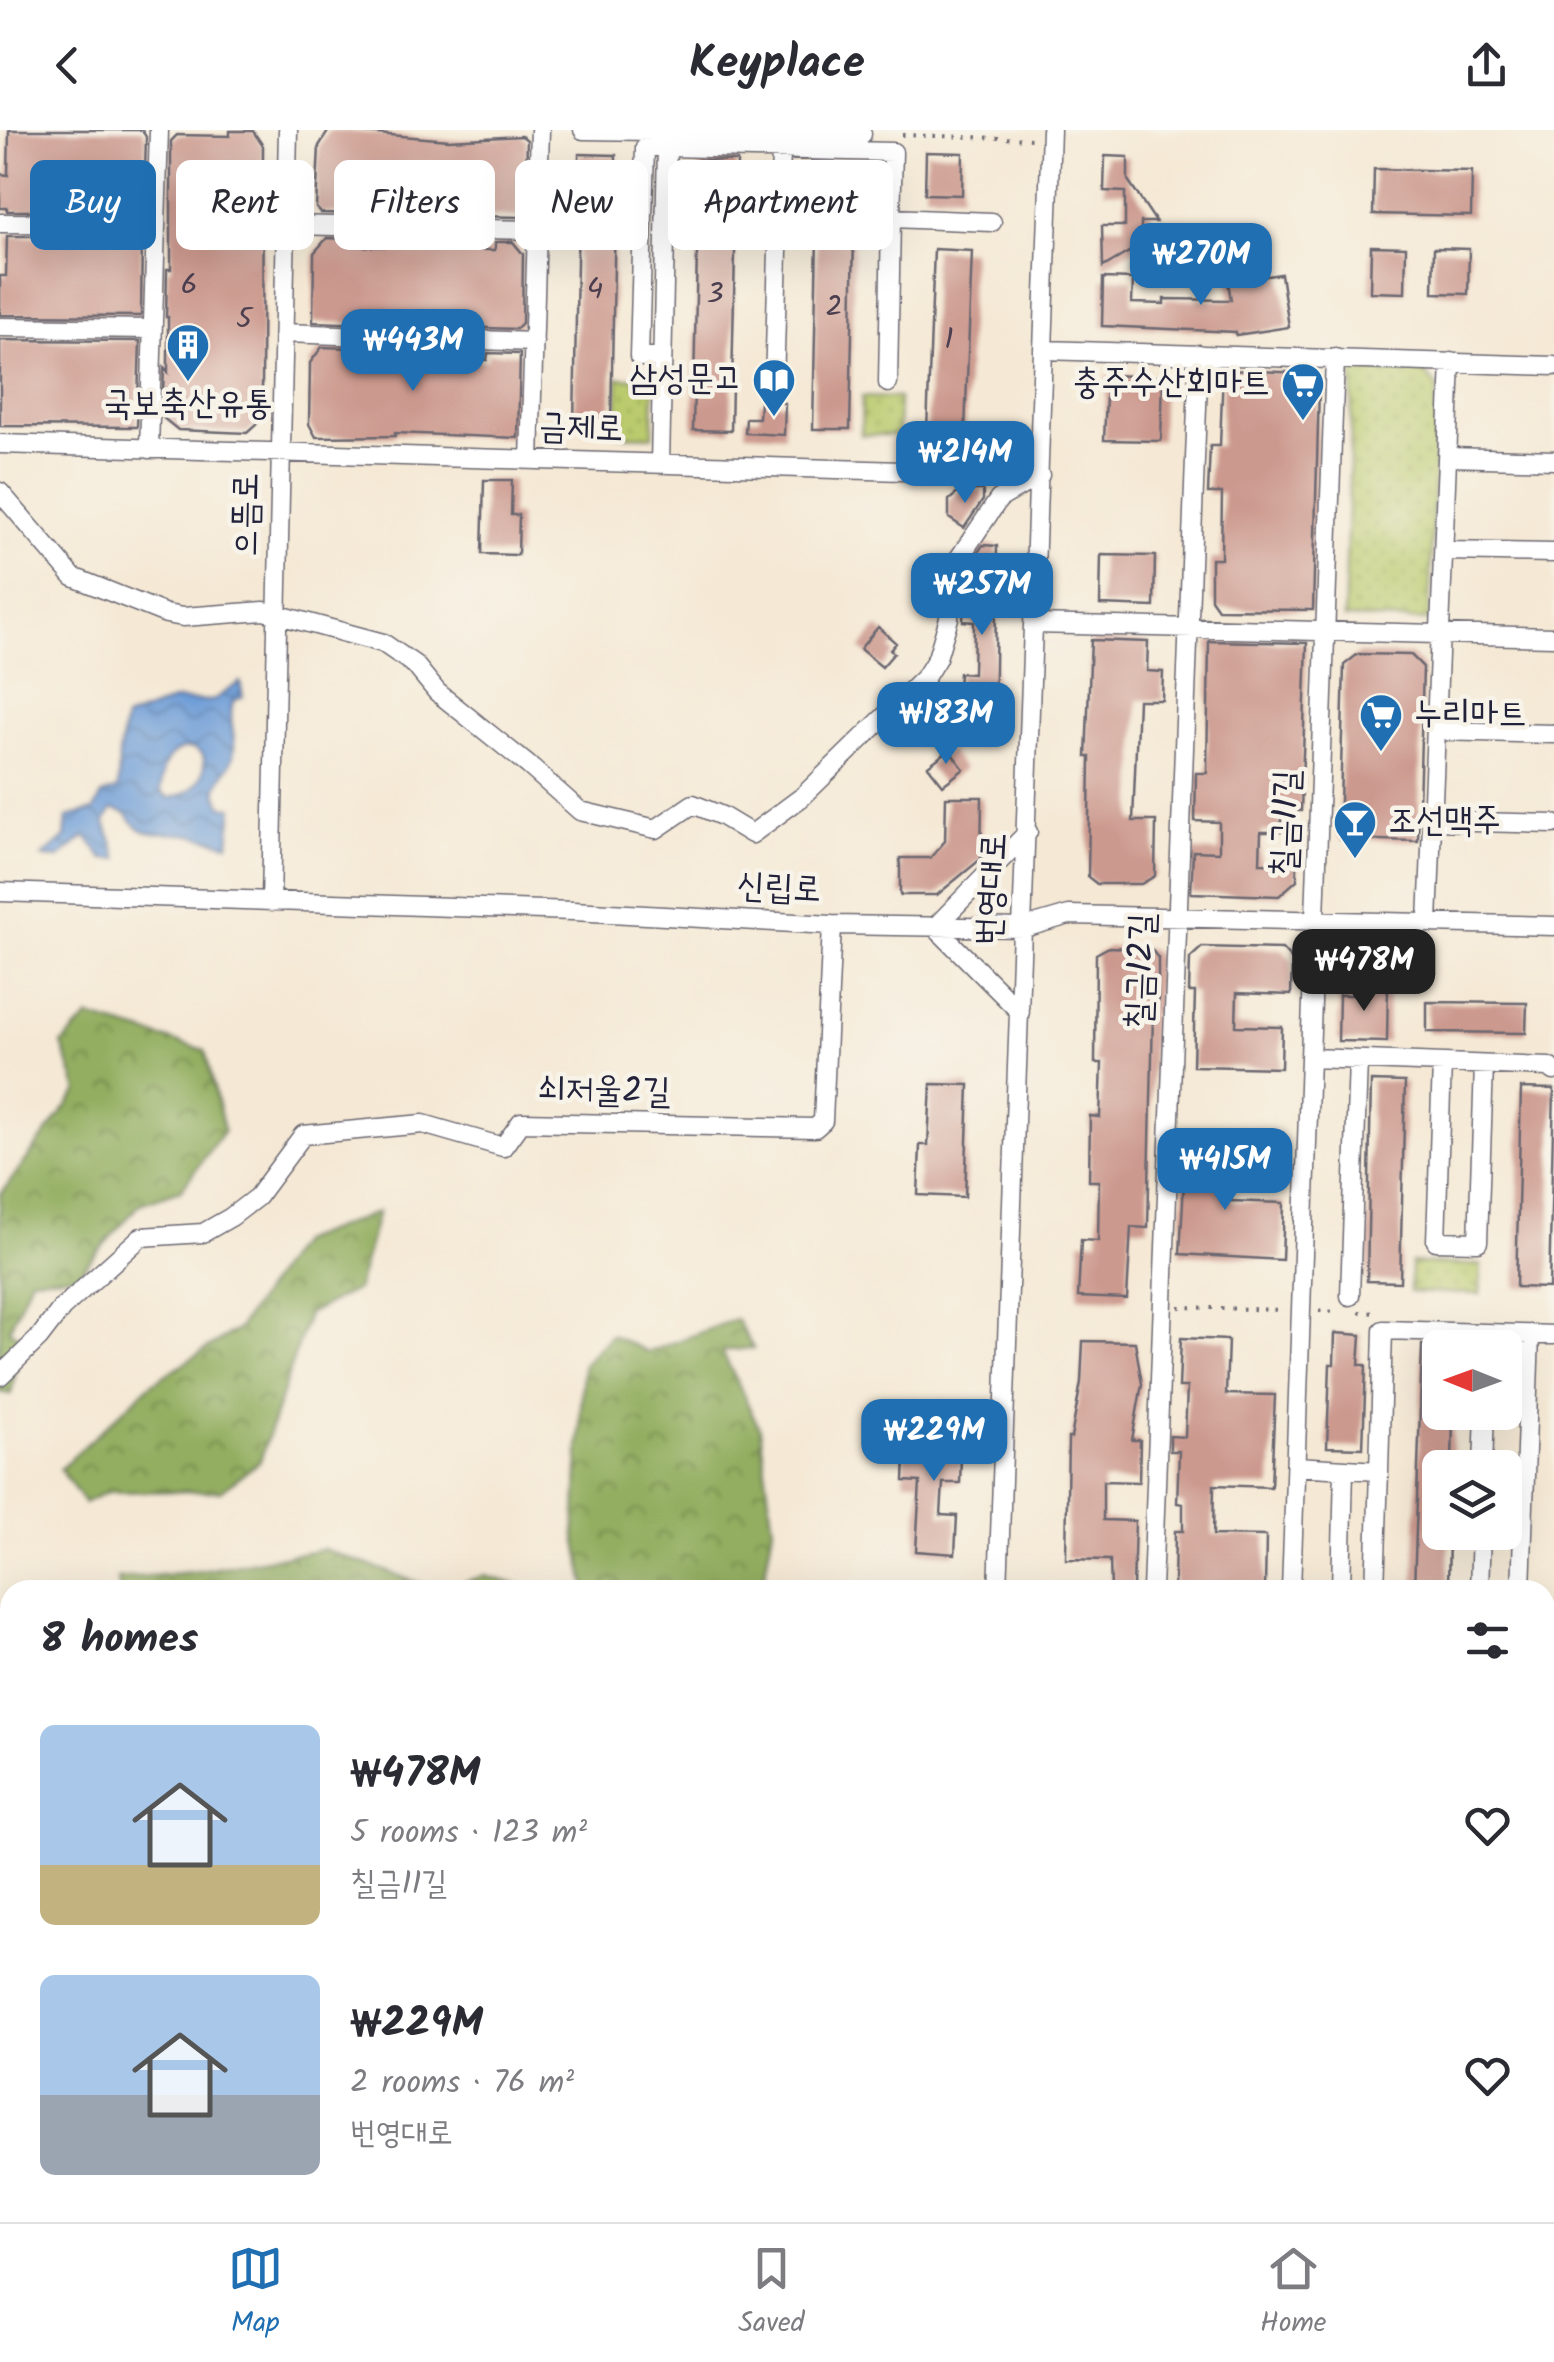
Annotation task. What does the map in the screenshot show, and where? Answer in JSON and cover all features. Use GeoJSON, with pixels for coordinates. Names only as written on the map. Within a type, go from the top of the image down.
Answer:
{"type":"FeatureCollection","features":[{"type":"Feature","properties":{"kind":"street"},"geometry":{"type":"LineString","coordinates":[[156,186],[159,130]]}},
{"type":"Feature","properties":{"kind":"street","name":"으뜸로"},"geometry":{"type":"LineString","coordinates":[[287,160],[288,130]]}},
{"type":"Feature","properties":{"kind":"street"},"geometry":{"type":"LineString","coordinates":[[539,160],[540,130]]}},
{"type":"Feature","properties":{"kind":"street"},"geometry":{"type":"LineString","coordinates":[[583,130],[862,138],[893,152],[893,160]]}},
{"type":"Feature","properties":{"kind":"street","name":"번영대로"},"geometry":{"type":"LineString","coordinates":[[998,1580],[1051,135]]}},
{"type":"Feature","properties":{"kind":"street"},"geometry":{"type":"LineString","coordinates":[[660,464],[667,148],[781,150],[862,138]]}},
{"type":"Feature","properties":{"kind":"street"},"geometry":{"type":"LineString","coordinates":[[774,385],[781,150]]}},
{"type":"Feature","properties":{"kind":"street"},"geometry":{"type":"LineString","coordinates":[[893,218],[992,222]]}},
{"type":"Feature","properties":{"kind":"street"},"geometry":{"type":"LineString","coordinates":[[0,223],[30,223]]}},
{"type":"Feature","properties":{"kind":"street"},"geometry":{"type":"LineString","coordinates":[[314,225],[515,229]]}},
{"type":"Feature","properties":{"kind":"street"},"geometry":{"type":"LineString","coordinates":[[149,449],[154,250]]}},
{"type":"Feature","properties":{"kind":"street","name":"으뜸로"},"geometry":{"type":"LineString","coordinates":[[271,902],[286,250]]}},
{"type":"Feature","properties":{"kind":"street"},"geometry":{"type":"LineString","coordinates":[[530,460],[536,250]]}},
{"type":"Feature","properties":{"kind":"street"},"geometry":{"type":"LineString","coordinates":[[888,383],[890,250]]}},
{"type":"Feature","properties":{"kind":"street"},"geometry":{"type":"LineString","coordinates":[[0,328],[152,328]]}},
{"type":"Feature","properties":{"kind":"street"},"geometry":{"type":"LineString","coordinates":[[284,333],[534,342]]}},
{"type":"Feature","properties":{"kind":"street"},"geometry":{"type":"LineString","coordinates":[[1044,350],[1554,366]]}},
{"type":"Feature","properties":{"kind":"street","name":"칠금12길"},"geometry":{"type":"LineString","coordinates":[[1152,1580],[1199,354]]}},
{"type":"Feature","properties":{"kind":"street","name":"칠금11길"},"geometry":{"type":"LineString","coordinates":[[1291,1580],[1335,358]]}},
{"type":"Feature","properties":{"kind":"street"},"geometry":{"type":"LineString","coordinates":[[1428,922],[1451,362]]}},
{"type":"Feature","properties":{"kind":"street","name":"금제로"},"geometry":{"type":"LineString","coordinates":[[0,444],[1040,475]]}},
{"type":"Feature","properties":{"kind":"street"},"geometry":{"type":"LineString","coordinates":[[1449,458],[1554,460]]}},
{"type":"Feature","properties":{"kind":"street"},"geometry":{"type":"LineString","coordinates":[[0,492],[74,578],[166,614],[183,617],[264,611],[383,643],[415,665],[436,692],[580,811],[656,830],[693,804],[752,834],[802,797],[926,676],[937,658],[949,618],[950,586],[957,561],[999,499],[1040,475]]}},
{"type":"Feature","properties":{"kind":"street"},"geometry":{"type":"LineString","coordinates":[[1446,551],[1554,553]]}},
{"type":"Feature","properties":{"kind":"street"},"geometry":{"type":"LineString","coordinates":[[1035,624],[1554,637]]}},
{"type":"Feature","properties":{"kind":"street"},"geometry":{"type":"LineString","coordinates":[[1437,732],[1554,734]]}},
{"type":"Feature","properties":{"kind":"street"},"geometry":{"type":"LineString","coordinates":[[1433,821],[1554,824]]}},
{"type":"Feature","properties":{"kind":"street"},"geometry":{"type":"LineString","coordinates":[[1020,1012],[935,927],[1028,832]]}},
{"type":"Feature","properties":{"kind":"street","name":"신립로"},"geometry":{"type":"LineString","coordinates":[[0,892],[572,911],[832,925],[1024,928],[1069,915],[1554,926]]}},
{"type":"Feature","properties":{"kind":"street","name":"쇠저울2길"},"geometry":{"type":"LineString","coordinates":[[0,1376],[39,1338],[62,1308],[142,1237],[203,1232],[231,1217],[257,1197],[303,1135],[422,1124],[503,1146],[521,1122],[815,1128],[823,1121],[832,925]]}},
{"type":"Feature","properties":{"kind":"street"},"geometry":{"type":"LineString","coordinates":[[1312,1058],[1554,1070]]}},
{"type":"Feature","properties":{"kind":"street"},"geometry":{"type":"LineString","coordinates":[[1350,1296],[1358,1060]]}},
{"type":"Feature","properties":{"kind":"street"},"geometry":{"type":"LineString","coordinates":[[1442,1063],[1436,1241],[1478,1242],[1484,1064]]}},
{"type":"Feature","properties":{"kind":"street"},"geometry":{"type":"LineString","coordinates":[[1375,1580],[1384,1330],[1422,1334]]}},
{"type":"Feature","properties":{"kind":"street"},"geometry":{"type":"LineString","coordinates":[[1520,1580],[1530,1334]]}},
{"type":"Feature","properties":{"kind":"street"},"geometry":{"type":"LineString","coordinates":[[1522,1335],[1554,1335]]}},
{"type":"Feature","properties":{"kind":"street"},"geometry":{"type":"LineString","coordinates":[[1296,1466],[1379,1470]]}},
{"type":"Feature","properties":{"kind":"street"},"geometry":{"type":"LineString","coordinates":[[1340,1580],[1344,1469]]}},
{"type":"Feature","properties":{"kind":"street"},"geometry":{"type":"LineString","coordinates":[[1479,1580],[1480,1550]]}},
{"type":"Feature","properties":{"kind":"path"},"geometry":{"type":"LineString","coordinates":[[900,135],[1051,135]]}},
{"type":"Feature","properties":{"kind":"green space"},"geometry":{"type":"Polygon","coordinates":[[[1353,370],[1425,372],[1437,387],[1429,621],[1344,618],[1353,370]]]}},
{"type":"Feature","properties":{"kind":"green space"},"geometry":{"type":"Polygon","coordinates":[[[618,378],[654,379],[653,436],[617,435],[618,378]]]}},
{"type":"Feature","properties":{"kind":"green space"},"geometry":{"type":"Polygon","coordinates":[[[862,397],[899,398],[898,435],[861,435],[862,397]]]}},
{"type":"Feature","properties":{"kind":"green space"},"geometry":{"type":"Polygon","coordinates":[[[89,1017],[205,1050],[224,1130],[181,1190],[140,1204],[77,1275],[31,1278],[9,1330],[22,1338],[11,1394],[0,1392],[0,1195],[78,1091],[62,1044],[89,1017]]]}},
{"type":"Feature","properties":{"kind":"green space"},"geometry":{"type":"Polygon","coordinates":[[[378,1212],[357,1289],[308,1314],[260,1461],[221,1491],[107,1492],[84,1503],[60,1469],[151,1384],[238,1329],[298,1242],[378,1212]]]}},
{"type":"Feature","properties":{"kind":"green space"},"geometry":{"type":"Polygon","coordinates":[[[1411,1263],[1481,1265],[1480,1294],[1410,1292],[1411,1263]]]}},
{"type":"Feature","properties":{"kind":"green space"},"geometry":{"type":"Polygon","coordinates":[[[736,1319],[753,1348],[722,1351],[760,1429],[773,1528],[764,1580],[585,1580],[575,1533],[583,1364],[611,1335],[648,1352],[736,1319]]]}},
{"type":"Feature","properties":{"kind":"green space"},"geometry":{"type":"Polygon","coordinates":[[[323,1549],[411,1580],[117,1579],[201,1571],[323,1549]]]}},
{"type":"Feature","properties":{"kind":"water"},"geometry":{"type":"Polygon","coordinates":[[[240,682],[243,697],[233,701],[231,709],[233,756],[217,792],[223,806],[233,807],[229,844],[143,830],[126,813],[112,809],[105,822],[118,859],[103,859],[86,836],[59,858],[42,857],[65,837],[67,817],[94,810],[102,795],[118,789],[125,719],[175,700],[212,701],[240,682]],[[195,749],[178,751],[165,765],[161,792],[169,798],[191,789],[200,778],[203,755],[195,749]]]}},
{"type":"Feature","properties":{"kind":"building"},"geometry":{"type":"Polygon","coordinates":[[[9,130],[142,130],[146,137],[145,160],[30,160],[30,211],[0,208],[0,174],[8,175],[9,130]]]}},
{"type":"Feature","properties":{"kind":"building"},"geometry":{"type":"Polygon","coordinates":[[[329,130],[449,140],[522,136],[527,140],[526,160],[515,160],[515,217],[495,216],[495,160],[334,160],[334,213],[321,213],[316,208],[319,146],[329,130]]]}},
{"type":"Feature","properties":{"kind":"building"},"geometry":{"type":"Polygon","coordinates":[[[230,131],[253,131],[263,146],[263,160],[176,160],[176,250],[263,250],[262,399],[258,399],[257,424],[247,433],[178,430],[162,417],[164,367],[168,372],[171,141],[177,135],[230,136],[230,131]]]}},
{"type":"Feature","properties":{"kind":"building"},"geometry":{"type":"Polygon","coordinates":[[[926,152],[963,153],[962,195],[925,194],[926,152]]]}},
{"type":"Feature","properties":{"kind":"building"},"geometry":{"type":"Polygon","coordinates":[[[579,154],[616,155],[616,160],[579,160],[579,154]]]}},
{"type":"Feature","properties":{"kind":"building"},"geometry":{"type":"Polygon","coordinates":[[[1105,156],[1128,157],[1128,180],[1156,222],[1141,222],[1141,245],[1103,267],[1102,226],[1125,226],[1125,192],[1104,191],[1105,156]]]}},
{"type":"Feature","properties":{"kind":"building"},"geometry":{"type":"Polygon","coordinates":[[[1374,169],[1472,171],[1471,216],[1373,214],[1374,169]]]}},
{"type":"Feature","properties":{"kind":"building"},"geometry":{"type":"Polygon","coordinates":[[[7,236],[30,236],[30,250],[142,250],[141,316],[0,315],[0,276],[6,276],[7,236]]]}},
{"type":"Feature","properties":{"kind":"building"},"geometry":{"type":"Polygon","coordinates":[[[327,238],[334,238],[334,250],[495,250],[495,242],[513,242],[515,250],[523,254],[522,323],[516,329],[313,322],[314,253],[327,238]]]}},
{"type":"Feature","properties":{"kind":"building"},"geometry":{"type":"Polygon","coordinates":[[[1371,246],[1406,247],[1405,293],[1370,292],[1371,246]]]}},
{"type":"Feature","properties":{"kind":"building"},"geometry":{"type":"Polygon","coordinates":[[[1434,248],[1469,249],[1468,294],[1433,293],[1434,248]]]}},
{"type":"Feature","properties":{"kind":"building"},"geometry":{"type":"Polygon","coordinates":[[[934,249],[972,251],[965,431],[927,430],[934,249]]]}},
{"type":"Feature","properties":{"kind":"building"},"geometry":{"type":"Polygon","coordinates":[[[577,250],[614,250],[611,426],[574,425],[577,250]]]}},
{"type":"Feature","properties":{"kind":"building"},"geometry":{"type":"Polygon","coordinates":[[[697,250],[735,250],[731,431],[693,430],[697,250]]]}},
{"type":"Feature","properties":{"kind":"building"},"geometry":{"type":"Polygon","coordinates":[[[817,250],[854,250],[850,429],[813,429],[817,250]]]}},
{"type":"Feature","properties":{"kind":"building"},"geometry":{"type":"Polygon","coordinates":[[[1281,274],[1289,327],[1236,335],[1102,326],[1103,278],[1133,279],[1132,303],[1164,304],[1164,299],[1231,300],[1228,282],[1281,274]]]}},
{"type":"Feature","properties":{"kind":"building"},"geometry":{"type":"Polygon","coordinates":[[[0,340],[140,341],[137,427],[0,426],[0,340]]]}},
{"type":"Feature","properties":{"kind":"building"},"geometry":{"type":"Polygon","coordinates":[[[322,347],[460,352],[460,360],[487,360],[488,353],[520,354],[518,438],[395,433],[316,437],[309,424],[310,363],[322,347]]]}},
{"type":"Feature","properties":{"kind":"building"},"geometry":{"type":"Polygon","coordinates":[[[1223,370],[1310,373],[1319,387],[1313,610],[1218,609],[1211,599],[1211,559],[1221,559],[1222,493],[1208,493],[1210,446],[1220,446],[1223,370]]]}},
{"type":"Feature","properties":{"kind":"building"},"geometry":{"type":"Polygon","coordinates":[[[1107,375],[1163,377],[1161,441],[1104,440],[1107,375]]]}},
{"type":"Feature","properties":{"kind":"building"},"geometry":{"type":"Polygon","coordinates":[[[760,402],[785,403],[784,435],[745,433],[746,418],[759,418],[760,402]]]}},
{"type":"Feature","properties":{"kind":"building"},"geometry":{"type":"Polygon","coordinates":[[[484,480],[512,480],[511,515],[519,515],[518,555],[482,554],[484,480]]]}},
{"type":"Feature","properties":{"kind":"building"},"geometry":{"type":"Polygon","coordinates":[[[961,490],[983,490],[983,500],[964,528],[949,518],[949,500],[961,490]]]}},
{"type":"Feature","properties":{"kind":"building"},"geometry":{"type":"Polygon","coordinates":[[[983,545],[997,546],[994,727],[967,727],[967,689],[958,688],[959,673],[973,674],[974,622],[963,621],[965,586],[969,586],[970,564],[983,545]]]}},
{"type":"Feature","properties":{"kind":"building"},"geometry":{"type":"Polygon","coordinates":[[[1101,555],[1155,556],[1154,607],[1100,605],[1101,555]]]}},
{"type":"Feature","properties":{"kind":"building"},"geometry":{"type":"Polygon","coordinates":[[[878,627],[896,643],[890,650],[894,653],[882,667],[860,649],[878,627]]]}},
{"type":"Feature","properties":{"kind":"building"},"geometry":{"type":"Polygon","coordinates":[[[1091,640],[1148,642],[1147,671],[1163,672],[1162,700],[1138,700],[1133,821],[1156,821],[1155,876],[1141,884],[1097,884],[1088,877],[1090,757],[1086,757],[1091,640]]]}},
{"type":"Feature","properties":{"kind":"building"},"geometry":{"type":"Polygon","coordinates":[[[1209,641],[1307,643],[1301,811],[1281,810],[1281,832],[1261,832],[1260,863],[1297,864],[1297,880],[1279,896],[1191,893],[1193,851],[1219,852],[1219,822],[1195,821],[1196,773],[1207,773],[1209,641]]]}},
{"type":"Feature","properties":{"kind":"building","name":"누리마트"},"geometry":{"type":"Polygon","coordinates":[[[1358,654],[1411,655],[1423,667],[1418,841],[1339,839],[1344,665],[1358,654]]]}},
{"type":"Feature","properties":{"kind":"building"},"geometry":{"type":"Polygon","coordinates":[[[949,750],[964,769],[943,785],[928,766],[949,750]]]}},
{"type":"Feature","properties":{"kind":"building"},"geometry":{"type":"Polygon","coordinates":[[[946,797],[982,797],[981,859],[937,895],[900,895],[900,858],[930,858],[945,841],[946,797]]]}},
{"type":"Feature","properties":{"kind":"building"},"geometry":{"type":"Polygon","coordinates":[[[1109,947],[1151,949],[1158,958],[1148,1228],[1131,1227],[1127,1299],[1078,1297],[1081,1240],[1098,1241],[1099,1181],[1089,1181],[1090,1116],[1100,1117],[1102,1063],[1095,1063],[1096,954],[1109,947]]]}},
{"type":"Feature","properties":{"kind":"building"},"geometry":{"type":"Polygon","coordinates":[[[1202,947],[1282,949],[1292,960],[1291,995],[1237,993],[1236,1026],[1282,1027],[1281,1068],[1193,1066],[1195,992],[1189,992],[1190,958],[1202,947]]]}},
{"type":"Feature","properties":{"kind":"building"},"geometry":{"type":"Polygon","coordinates":[[[1353,983],[1388,984],[1387,1042],[1338,1041],[1339,995],[1353,995],[1353,983]]]}},
{"type":"Feature","properties":{"kind":"building"},"geometry":{"type":"Polygon","coordinates":[[[1427,1002],[1527,1003],[1526,1033],[1427,1032],[1427,1002]]]}},
{"type":"Feature","properties":{"kind":"building"},"geometry":{"type":"Polygon","coordinates":[[[1371,1081],[1405,1082],[1400,1282],[1367,1281],[1371,1081]]]}},
{"type":"Feature","properties":{"kind":"building"},"geometry":{"type":"Polygon","coordinates":[[[931,1084],[969,1085],[965,1197],[918,1195],[920,1145],[928,1145],[931,1084]]]}},
{"type":"Feature","properties":{"kind":"building"},"geometry":{"type":"Polygon","coordinates":[[[1521,1088],[1554,1089],[1549,1288],[1516,1287],[1521,1088]]]}},
{"type":"Feature","properties":{"kind":"building"},"geometry":{"type":"Polygon","coordinates":[[[1186,1148],[1233,1149],[1231,1201],[1284,1203],[1282,1260],[1180,1254],[1186,1148]]]}},
{"type":"Feature","properties":{"kind":"building"},"geometry":{"type":"Polygon","coordinates":[[[1335,1333],[1361,1335],[1359,1365],[1366,1365],[1363,1448],[1327,1447],[1335,1333]]]}},
{"type":"Feature","properties":{"kind":"building"},"geometry":{"type":"Polygon","coordinates":[[[1181,1338],[1228,1340],[1226,1394],[1275,1395],[1271,1487],[1214,1485],[1213,1535],[1266,1536],[1265,1580],[1174,1580],[1175,1531],[1183,1531],[1183,1504],[1177,1503],[1179,1451],[1170,1451],[1170,1436],[1185,1437],[1187,1387],[1179,1387],[1181,1338]]]}},
{"type":"Feature","properties":{"kind":"building"},"geometry":{"type":"Polygon","coordinates":[[[1083,1341],[1135,1342],[1142,1384],[1132,1440],[1140,1440],[1139,1482],[1103,1481],[1103,1520],[1135,1521],[1133,1580],[1111,1580],[1110,1560],[1066,1559],[1068,1438],[1081,1382],[1083,1341]]]}},
{"type":"Feature","properties":{"kind":"building"},"geometry":{"type":"Polygon","coordinates":[[[1422,1345],[1422,1430],[1453,1430],[1452,1450],[1422,1450],[1422,1550],[1449,1550],[1448,1580],[1414,1580],[1422,1345]]]}},
{"type":"Feature","properties":{"kind":"building"},"geometry":{"type":"Polygon","coordinates":[[[906,1429],[962,1431],[960,1483],[943,1483],[941,1515],[957,1516],[955,1554],[916,1551],[920,1482],[904,1481],[906,1429]]]}},
{"type":"Feature","properties":{"kind":"place","name":"국보축산유통"},"geometry":{"type":"Point","coordinates":[188,383]}},
{"type":"Feature","properties":{"kind":"place","name":"삼성문고"},"geometry":{"type":"Point","coordinates":[774,418]}},
{"type":"Feature","properties":{"kind":"place","name":"충주수산회마트"},"geometry":{"type":"Point","coordinates":[1303,422]}},
{"type":"Feature","properties":{"kind":"place","name":"누리마트"},"geometry":{"type":"Point","coordinates":[1381,753]}},
{"type":"Feature","properties":{"kind":"place","name":"조선맥주"},"geometry":{"type":"Point","coordinates":[1355,860]}}]}
